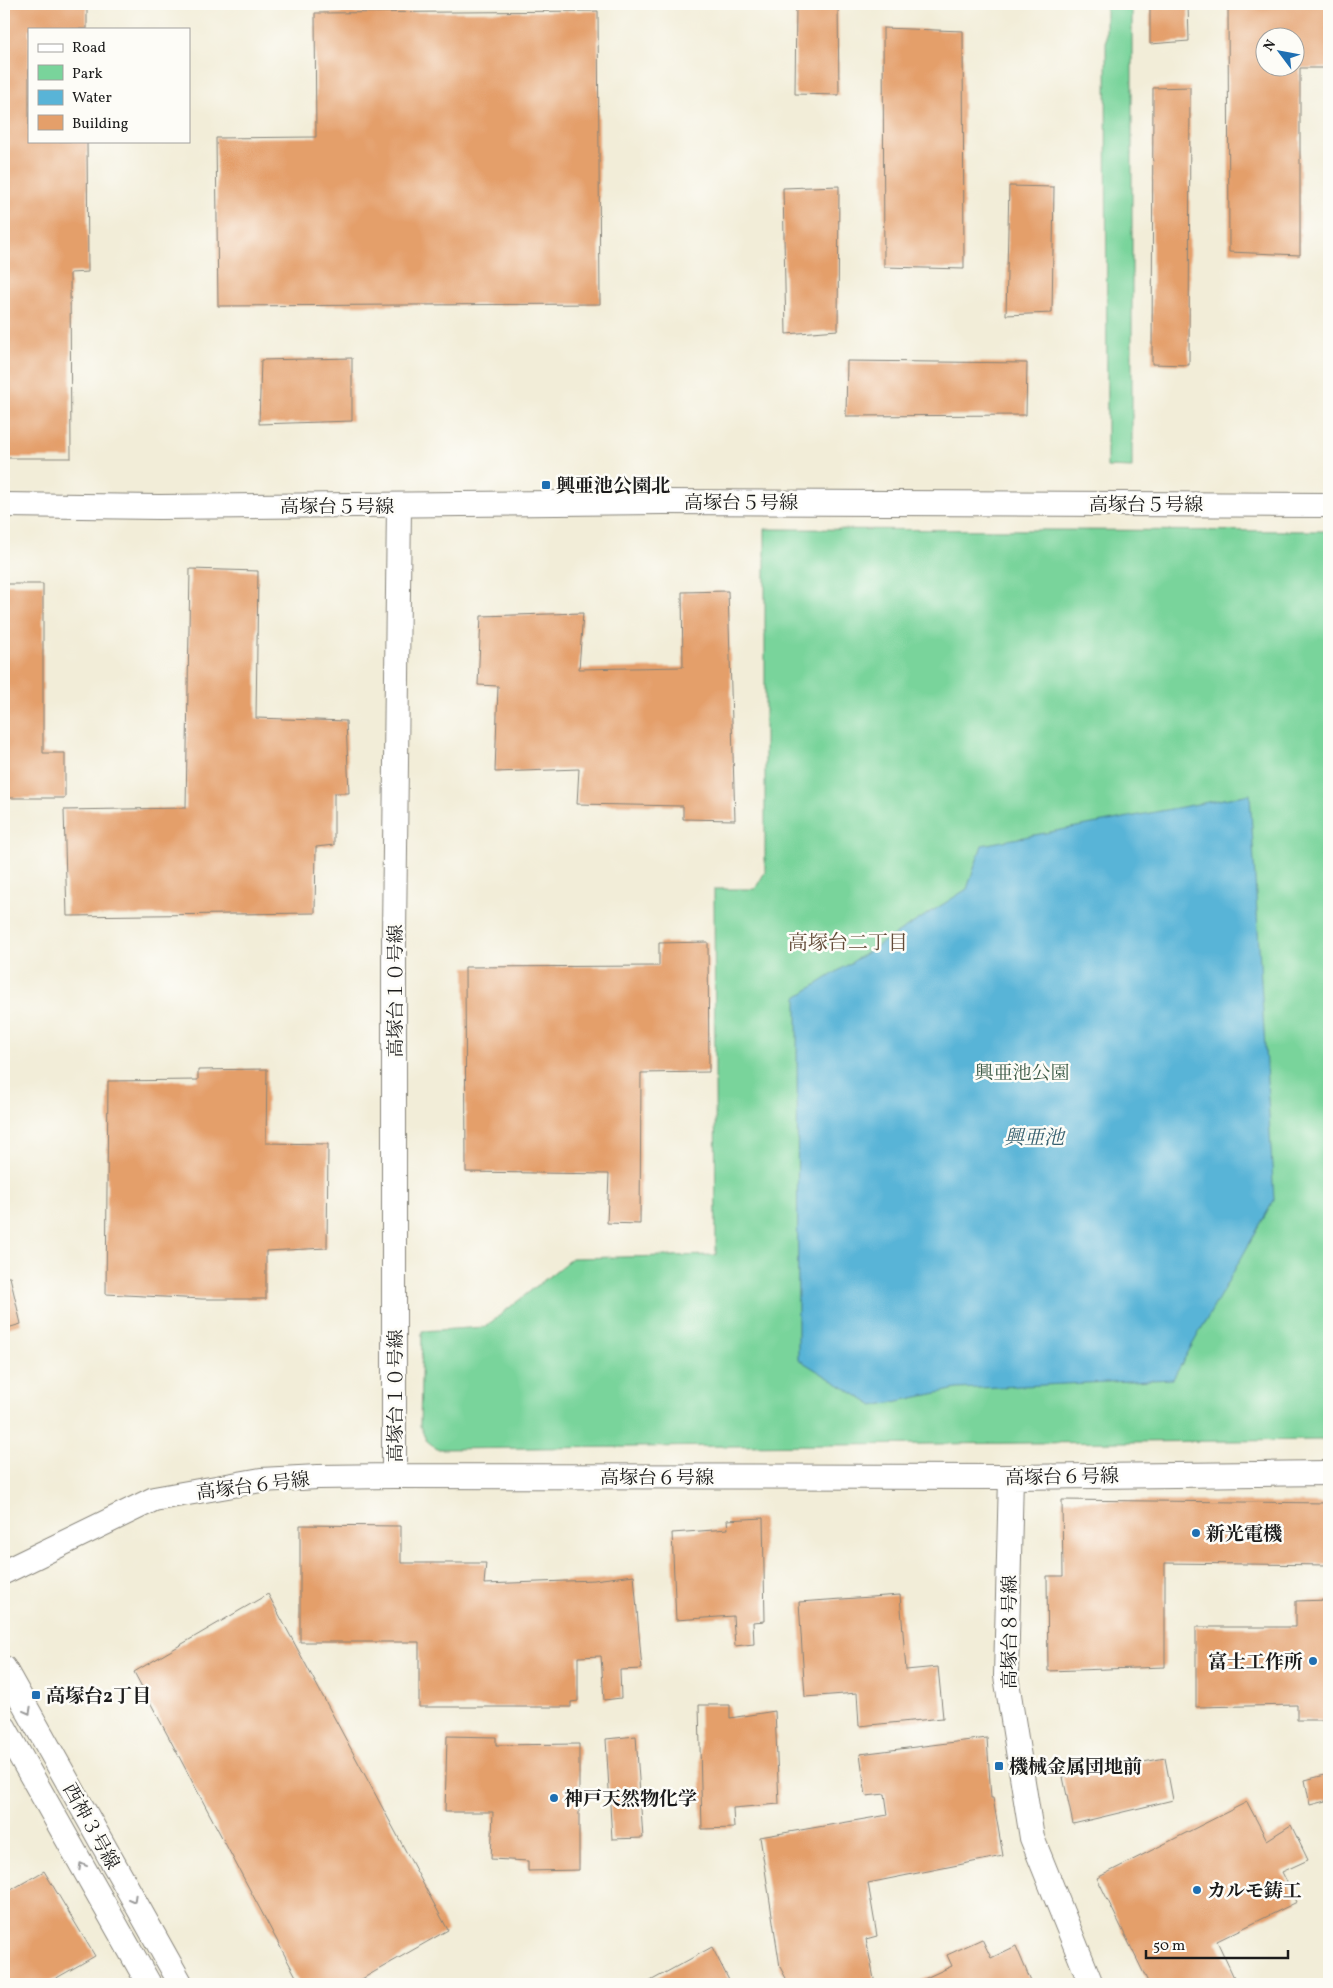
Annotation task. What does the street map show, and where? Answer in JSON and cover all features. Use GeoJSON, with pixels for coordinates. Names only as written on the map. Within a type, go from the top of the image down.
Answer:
{"type":"FeatureCollection","features":[{"type":"Feature","properties":{"kind":"street","name":"高塚台５号線"},"geometry":{"type":"LineString","coordinates":[[4,505],[399,505],[664,502],[1329,505]]}},
{"type":"Feature","properties":{"kind":"street","name":"高塚台１０号線"},"geometry":{"type":"LineString","coordinates":[[394,1476],[394,934],[399,505]]}},
{"type":"Feature","properties":{"kind":"street","name":"高塚台６号線"},"geometry":{"type":"LineString","coordinates":[[4,1572],[154,1499],[261,1480],[394,1476],[1011,1477],[1329,1473]]}},
{"type":"Feature","properties":{"kind":"street","name":"高塚台８号線"},"geometry":{"type":"LineString","coordinates":[[1011,1477],[1006,1676],[1030,1829],[1091,1984]]}},
{"type":"Feature","properties":{"kind":"street","name":"西神３号線"},"geometry":{"type":"LineString","coordinates":[[4,1668],[181,1984]]}},
{"type":"Feature","properties":{"kind":"street","name":"西神３号線"},"geometry":{"type":"LineString","coordinates":[[4,1727],[148,1984]]}},
{"type":"Feature","properties":{"kind":"green space"},"geometry":{"type":"Polygon","coordinates":[[[1106,4],[1132,4],[1132,468],[1107,467],[1106,4]]]}},
{"type":"Feature","properties":{"kind":"green space","name":"興亜池公園"},"geometry":{"type":"Polygon","coordinates":[[[765,529],[1329,531],[1329,1440],[437,1449],[426,1440],[420,1426],[422,1331],[485,1327],[572,1258],[716,1255],[714,889],[755,889],[765,872],[765,529]]]}},
{"type":"Feature","properties":{"kind":"water","name":"興亜池"},"geometry":{"type":"Polygon","coordinates":[[[1250,794],[1274,1200],[1173,1379],[957,1389],[874,1406],[798,1359],[797,997],[967,889],[982,845],[1250,794]]]}},
{"type":"Feature","properties":{"kind":"building"},"geometry":{"type":"Polygon","coordinates":[[[4,4],[87,4],[87,28],[28,28],[28,142],[87,142],[88,272],[70,273],[71,458],[4,458],[4,4]]]}},
{"type":"Feature","properties":{"kind":"building"},"geometry":{"type":"Polygon","coordinates":[[[796,4],[838,4],[839,95],[795,94],[796,4]]]}},
{"type":"Feature","properties":{"kind":"building"},"geometry":{"type":"Polygon","coordinates":[[[1150,4],[1188,4],[1189,41],[1150,44],[1150,4]]]}},
{"type":"Feature","properties":{"kind":"building"},"geometry":{"type":"Polygon","coordinates":[[[1228,4],[1329,4],[1329,68],[1306,68],[1306,28],[1256,28],[1256,78],[1300,78],[1300,255],[1229,252],[1228,4]]]}},
{"type":"Feature","properties":{"kind":"building"},"geometry":{"type":"Polygon","coordinates":[[[598,11],[600,304],[218,306],[216,138],[316,137],[315,13],[598,11]]]}},
{"type":"Feature","properties":{"kind":"building"},"geometry":{"type":"Polygon","coordinates":[[[883,28],[963,31],[964,269],[884,267],[883,28]]]}},
{"type":"Feature","properties":{"kind":"building"},"geometry":{"type":"Polygon","coordinates":[[[1190,87],[1189,365],[1152,364],[1153,88],[1190,87]]]}},
{"type":"Feature","properties":{"kind":"building"},"geometry":{"type":"Polygon","coordinates":[[[839,186],[838,330],[786,334],[783,188],[839,186]]]}},
{"type":"Feature","properties":{"kind":"building"},"geometry":{"type":"Polygon","coordinates":[[[1009,186],[1054,187],[1052,313],[1006,315],[1009,186]]]}},
{"type":"Feature","properties":{"kind":"building"},"geometry":{"type":"Polygon","coordinates":[[[352,358],[352,421],[259,424],[261,360],[352,358]]]}},
{"type":"Feature","properties":{"kind":"building"},"geometry":{"type":"Polygon","coordinates":[[[847,361],[1027,363],[1026,415],[846,416],[847,361]]]}},
{"type":"Feature","properties":{"kind":"building"},"geometry":{"type":"Polygon","coordinates":[[[190,569],[258,571],[256,718],[346,721],[349,793],[334,793],[334,845],[316,847],[315,913],[67,916],[64,810],[186,808],[190,569]]]}},
{"type":"Feature","properties":{"kind":"building"},"geometry":{"type":"Polygon","coordinates":[[[4,584],[43,584],[43,753],[65,753],[65,798],[4,798],[4,584]]]}},
{"type":"Feature","properties":{"kind":"building"},"geometry":{"type":"Polygon","coordinates":[[[728,591],[735,820],[683,819],[683,806],[577,804],[579,769],[495,772],[498,686],[478,685],[481,616],[583,613],[579,669],[683,667],[682,592],[728,591]]]}},
{"type":"Feature","properties":{"kind":"building"},"geometry":{"type":"Polygon","coordinates":[[[708,942],[709,1072],[641,1073],[640,1224],[607,1223],[609,1174],[466,1172],[465,967],[659,966],[659,943],[708,942]]]}},
{"type":"Feature","properties":{"kind":"building"},"geometry":{"type":"Polygon","coordinates":[[[267,1069],[266,1143],[328,1144],[327,1248],[266,1251],[266,1299],[202,1299],[106,1294],[108,1081],[198,1080],[198,1070],[267,1069]]]}},
{"type":"Feature","properties":{"kind":"building"},"geometry":{"type":"Polygon","coordinates":[[[4,1277],[10,1277],[21,1324],[4,1329],[4,1277]]]}},
{"type":"Feature","properties":{"kind":"building"},"geometry":{"type":"Polygon","coordinates":[[[1062,1500],[1329,1503],[1329,1565],[1165,1563],[1165,1667],[1048,1671],[1047,1576],[1063,1576],[1062,1500]]]}},
{"type":"Feature","properties":{"kind":"building"},"geometry":{"type":"Polygon","coordinates":[[[763,1518],[765,1621],[753,1622],[754,1644],[735,1646],[733,1616],[676,1620],[672,1533],[728,1529],[727,1520],[763,1518]]]}},
{"type":"Feature","properties":{"kind":"building"},"geometry":{"type":"Polygon","coordinates":[[[300,1525],[401,1526],[401,1563],[486,1563],[484,1584],[594,1580],[634,1575],[642,1669],[620,1670],[621,1698],[604,1700],[601,1656],[578,1657],[578,1701],[571,1702],[571,1707],[419,1707],[419,1642],[300,1642],[300,1525]]]}},
{"type":"Feature","properties":{"kind":"building"},"geometry":{"type":"Polygon","coordinates":[[[268,1594],[448,1930],[353,1984],[300,1984],[134,1672],[268,1594]]]}},
{"type":"Feature","properties":{"kind":"building"},"geometry":{"type":"Polygon","coordinates":[[[900,1595],[906,1670],[938,1667],[943,1718],[859,1726],[857,1693],[805,1697],[799,1602],[900,1595]]]}},
{"type":"Feature","properties":{"kind":"building"},"geometry":{"type":"Polygon","coordinates":[[[1329,1600],[1329,1720],[1297,1720],[1297,1705],[1196,1707],[1196,1627],[1296,1627],[1296,1601],[1329,1600]]]}},
{"type":"Feature","properties":{"kind":"building"},"geometry":{"type":"Polygon","coordinates":[[[699,1705],[730,1705],[730,1718],[775,1711],[779,1804],[733,1808],[734,1828],[702,1829],[699,1705]]]}},
{"type":"Feature","properties":{"kind":"building"},"geometry":{"type":"Polygon","coordinates":[[[447,1736],[496,1737],[496,1745],[579,1744],[579,1870],[528,1871],[528,1861],[491,1859],[493,1812],[445,1812],[447,1736]]]}},
{"type":"Feature","properties":{"kind":"building"},"geometry":{"type":"Polygon","coordinates":[[[636,1736],[643,1838],[612,1839],[606,1739],[636,1736]]]}},
{"type":"Feature","properties":{"kind":"building"},"geometry":{"type":"Polygon","coordinates":[[[987,1738],[991,1798],[993,1798],[1003,1856],[868,1883],[877,1936],[866,1939],[875,1984],[789,1984],[780,1967],[760,1837],[888,1815],[885,1794],[866,1796],[860,1754],[987,1738]]]}},
{"type":"Feature","properties":{"kind":"building"},"geometry":{"type":"Polygon","coordinates":[[[1165,1758],[1173,1800],[1073,1824],[1063,1777],[1165,1758]]]}},
{"type":"Feature","properties":{"kind":"building"},"geometry":{"type":"Polygon","coordinates":[[[1329,1774],[1329,1800],[1310,1805],[1305,1780],[1329,1774]]]}},
{"type":"Feature","properties":{"kind":"building","name":"カルモ鋳工"},"geometry":{"type":"Polygon","coordinates":[[[1247,1802],[1267,1840],[1291,1825],[1308,1860],[1282,1872],[1297,1902],[1217,1941],[1237,1984],[1149,1984],[1097,1878],[1247,1802]]]}},
{"type":"Feature","properties":{"kind":"building"},"geometry":{"type":"Polygon","coordinates":[[[44,1871],[95,1956],[46,1984],[4,1984],[4,1894],[44,1871]]]}},
{"type":"Feature","properties":{"kind":"building"},"geometry":{"type":"Polygon","coordinates":[[[982,1939],[991,1958],[1016,1946],[1032,1984],[913,1984],[952,1966],[947,1955],[982,1939]]]}},
{"type":"Feature","properties":{"kind":"building"},"geometry":{"type":"Polygon","coordinates":[[[712,1947],[731,1984],[645,1984],[712,1947]]]}},
{"type":"Feature","properties":{"kind":"place","name":"興亜池公園北"},"geometry":{"type":"Point","coordinates":[546,485]}},
{"type":"Feature","properties":{"kind":"place","name":"新光電機"},"geometry":{"type":"Point","coordinates":[1196,1533]}},
{"type":"Feature","properties":{"kind":"place","name":"富士工作所"},"geometry":{"type":"Point","coordinates":[1313,1661]}},
{"type":"Feature","properties":{"kind":"place","name":"高塚台2丁目"},"geometry":{"type":"Point","coordinates":[36,1695]}},
{"type":"Feature","properties":{"kind":"place","name":"機械金属団地前"},"geometry":{"type":"Point","coordinates":[999,1766]}},
{"type":"Feature","properties":{"kind":"place","name":"神戸天然物化学"},"geometry":{"type":"Point","coordinates":[554,1798]}},
{"type":"Feature","properties":{"kind":"place","name":"カルモ鋳工"},"geometry":{"type":"Point","coordinates":[1197,1890]}},
{"type":"Feature","properties":{"kind":"district","name":"高塚台二丁目"},"geometry":{"type":"Point","coordinates":[848,942]}}]}
